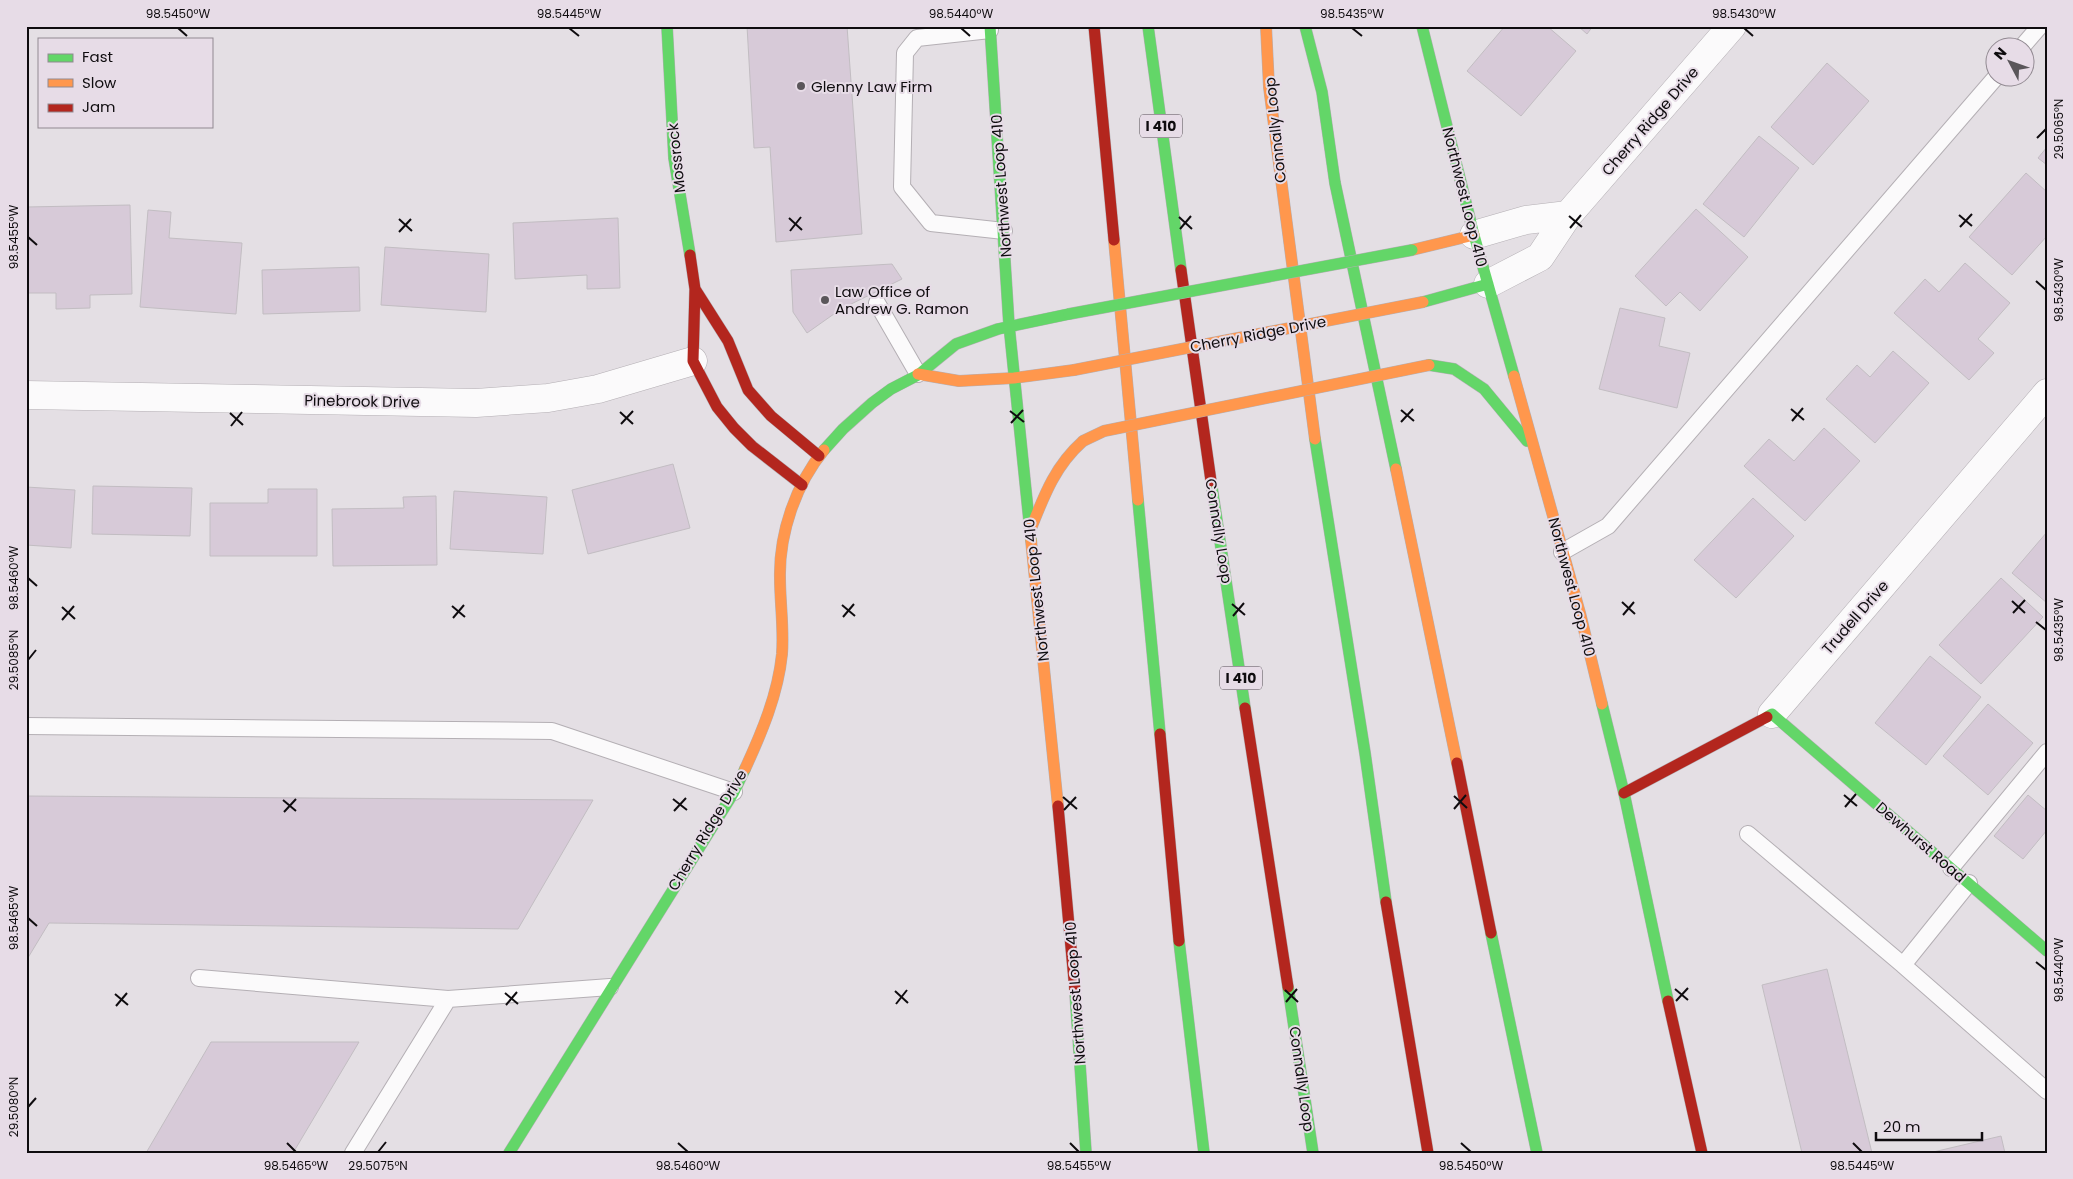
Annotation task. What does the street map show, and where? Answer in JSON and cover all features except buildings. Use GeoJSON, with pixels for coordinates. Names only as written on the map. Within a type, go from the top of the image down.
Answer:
{"type":"FeatureCollection","features":[{"type":"Feature","properties":{"kind":"main road","name":"Mossrock"},"geometry":{"type":"LineString","coordinates":[[667,26],[674,158],[695,289],[693,361],[717,407],[734,428],[752,446],[802,485]]}},
{"type":"Feature","properties":{"kind":"main road"},"geometry":{"type":"LineString","coordinates":[[1094,26],[1177,922],[1204,1153]]}},
{"type":"Feature","properties":{"kind":"main road","name":"Connally Loop"},"geometry":{"type":"LineString","coordinates":[[1148,26],[1206,449],[1313,1153]]}},
{"type":"Feature","properties":{"kind":"main road","name":"Connally Loop"},"geometry":{"type":"LineString","coordinates":[[1266,26],[1270,87],[1314,443],[1365,753],[1384,893],[1428,1153]]}},
{"type":"Feature","properties":{"kind":"main road"},"geometry":{"type":"LineString","coordinates":[[1304,26],[1322,92],[1335,183],[1430,630],[1514,1050],[1537,1153]]}},
{"type":"Feature","properties":{"kind":"main road","name":"Northwest Loop 410"},"geometry":{"type":"LineString","coordinates":[[1422,26],[1474,235],[1580,613],[1624,793],[1688,1096],[1702,1153]]}},
{"type":"Feature","properties":{"kind":"main road","name":"Northwest Loop 410"},"geometry":{"type":"LineString","coordinates":[[990,28],[1009,325],[1071,935],[1086,1153]]}},
{"type":"Feature","properties":{"kind":"main road","name":"Cherry Ridge Drive"},"geometry":{"type":"LineString","coordinates":[[509,1153],[610,988],[734,792],[758,739],[775,689],[782,654],[781,552],[788,522],[802,485],[819,456],[856,418],[892,389],[918,374],[954,345],[1009,325],[1412,250],[1474,235]]}},
{"type":"Feature","properties":{"kind":"main road","name":"Cherry Ridge Drive"},"geometry":{"type":"LineString","coordinates":[[918,374],[959,381],[1014,378],[1074,370],[1423,302],[1488,284]]}},
{"type":"Feature","properties":{"kind":"main road","name":"Mossrock"},"geometry":{"type":"LineString","coordinates":[[695,289],[728,341],[748,390],[771,416],[819,456]]}},
{"type":"Feature","properties":{"kind":"main road"},"geometry":{"type":"LineString","coordinates":[[1030,529],[1050,480],[1067,454],[1083,441],[1104,431],[1429,365],[1454,369],[1484,389],[1533,448]]}},
{"type":"Feature","properties":{"kind":"main road","name":"Trudell Drive"},"geometry":{"type":"LineString","coordinates":[[1624,793],[1772,714]]}},
{"type":"Feature","properties":{"kind":"main road","name":"Dewhurst Road"},"geometry":{"type":"LineString","coordinates":[[1772,714],[2047,951]]}},
{"type":"Feature","properties":{"kind":"street","name":"Cherry Ridge Drive"},"geometry":{"type":"LineString","coordinates":[[1488,284],[1540,257],[1568,215],[1732,26]]}},
{"type":"Feature","properties":{"kind":"street","name":"Cherry Ridge Drive"},"geometry":{"type":"LineString","coordinates":[[1474,235],[1526,220],[1568,215]]}},
{"type":"Feature","properties":{"kind":"street","name":"Pinebrook Drive"},"geometry":{"type":"LineString","coordinates":[[26,396],[476,403],[548,398],[598,389],[693,361]]}},
{"type":"Feature","properties":{"kind":"street","name":"Trudell Drive"},"geometry":{"type":"LineString","coordinates":[[1772,714],[2047,393]]}},
{"type":"Feature","properties":{"kind":"lane"},"geometry":{"type":"LineString","coordinates":[[2030,38],[2040,26]]}},
{"type":"Feature","properties":{"kind":"lane"},"geometry":{"type":"LineString","coordinates":[[990,28],[917,38],[905,53],[902,187],[931,223],[1004,232]]}},
{"type":"Feature","properties":{"kind":"lane"},"geometry":{"type":"LineString","coordinates":[[1562,552],[1608,526],[1986,88]]}},
{"type":"Feature","properties":{"kind":"lane"},"geometry":{"type":"LineString","coordinates":[[877,303],[918,374]]}},
{"type":"Feature","properties":{"kind":"lane"},"geometry":{"type":"LineString","coordinates":[[26,726],[552,730],[734,792]]}},
{"type":"Feature","properties":{"kind":"lane"},"geometry":{"type":"LineString","coordinates":[[1951,868],[2047,752]]}},
{"type":"Feature","properties":{"kind":"lane"},"geometry":{"type":"LineString","coordinates":[[1748,834],[1903,965],[2047,1091]]}},
{"type":"Feature","properties":{"kind":"lane"},"geometry":{"type":"LineString","coordinates":[[1903,965],[1969,883]]}},
{"type":"Feature","properties":{"kind":"lane"},"geometry":{"type":"LineString","coordinates":[[199,978],[448,999],[610,988]]}},
{"type":"Feature","properties":{"kind":"lane"},"geometry":{"type":"LineString","coordinates":[[353,1153],[448,999]]}},
{"type":"Feature","properties":{"kind":"traffic: fast"},"geometry":{"type":"LineString","coordinates":[[667,26],[674,158],[690,255]]}},
{"type":"Feature","properties":{"kind":"traffic: fast"},"geometry":{"type":"LineString","coordinates":[[990,26],[1009,325],[1031,540]]}},
{"type":"Feature","properties":{"kind":"traffic: fast"},"geometry":{"type":"LineString","coordinates":[[1148,26],[1181,270]]}},
{"type":"Feature","properties":{"kind":"traffic: fast"},"geometry":{"type":"LineString","coordinates":[[1305,26],[1322,92],[1335,183],[1396,469]]}},
{"type":"Feature","properties":{"kind":"traffic: fast"},"geometry":{"type":"LineString","coordinates":[[1422,26],[1474,235],[1514,376]]}},
{"type":"Feature","properties":{"kind":"traffic: fast"},"geometry":{"type":"LineString","coordinates":[[1069,314],[1412,250]]}},
{"type":"Feature","properties":{"kind":"traffic: fast"},"geometry":{"type":"LineString","coordinates":[[1423,302],[1488,284]]}},
{"type":"Feature","properties":{"kind":"traffic: fast"},"geometry":{"type":"LineString","coordinates":[[824,450],[843,429],[872,403],[891,389],[918,375],[956,344],[998,329],[1069,314]]}},
{"type":"Feature","properties":{"kind":"traffic: fast"},"geometry":{"type":"LineString","coordinates":[[1429,365],[1454,369],[1484,389],[1527,441]]}},
{"type":"Feature","properties":{"kind":"traffic: fast"},"geometry":{"type":"LineString","coordinates":[[1315,439],[1365,753],[1386,902]]}},
{"type":"Feature","properties":{"kind":"traffic: fast"},"geometry":{"type":"LineString","coordinates":[[1211,481],[1245,708]]}},
{"type":"Feature","properties":{"kind":"traffic: fast"},"geometry":{"type":"LineString","coordinates":[[1138,500],[1160,734]]}},
{"type":"Feature","properties":{"kind":"traffic: fast"},"geometry":{"type":"LineString","coordinates":[[1602,704],[1624,793],[1668,1001]]}},
{"type":"Feature","properties":{"kind":"traffic: fast"},"geometry":{"type":"LineString","coordinates":[[1767,717],[1772,714],[2047,951]]}},
{"type":"Feature","properties":{"kind":"traffic: fast"},"geometry":{"type":"LineString","coordinates":[[509,1153],[734,792],[745,769]]}},
{"type":"Feature","properties":{"kind":"traffic: fast"},"geometry":{"type":"LineString","coordinates":[[1491,933],[1537,1153]]}},
{"type":"Feature","properties":{"kind":"traffic: fast"},"geometry":{"type":"LineString","coordinates":[[1179,941],[1204,1153]]}},
{"type":"Feature","properties":{"kind":"traffic: fast"},"geometry":{"type":"LineString","coordinates":[[1288,987],[1313,1153]]}},
{"type":"Feature","properties":{"kind":"traffic: fast"},"geometry":{"type":"LineString","coordinates":[[1075,991],[1086,1153]]}},
{"type":"Feature","properties":{"kind":"traffic: slow"},"geometry":{"type":"LineString","coordinates":[[1266,26],[1269,87],[1315,439]]}},
{"type":"Feature","properties":{"kind":"traffic: slow"},"geometry":{"type":"LineString","coordinates":[[1412,250],[1474,235]]}},
{"type":"Feature","properties":{"kind":"traffic: slow"},"geometry":{"type":"LineString","coordinates":[[1114,240],[1138,500]]}},
{"type":"Feature","properties":{"kind":"traffic: slow"},"geometry":{"type":"LineString","coordinates":[[1074,370],[1423,302]]}},
{"type":"Feature","properties":{"kind":"traffic: slow"},"geometry":{"type":"LineString","coordinates":[[1083,441],[1104,431],[1429,365]]}},
{"type":"Feature","properties":{"kind":"traffic: slow"},"geometry":{"type":"LineString","coordinates":[[918,374],[959,381],[1014,378],[1074,370]]}},
{"type":"Feature","properties":{"kind":"traffic: slow"},"geometry":{"type":"LineString","coordinates":[[1514,376],[1580,613],[1602,704]]}},
{"type":"Feature","properties":{"kind":"traffic: slow"},"geometry":{"type":"LineString","coordinates":[[1032,526],[1052,480],[1065,460],[1083,441]]}},
{"type":"Feature","properties":{"kind":"traffic: slow"},"geometry":{"type":"LineString","coordinates":[[745,769],[768,713],[780,669],[782,654],[780,561],[786,527],[805,478],[824,450]]}},
{"type":"Feature","properties":{"kind":"traffic: slow"},"geometry":{"type":"LineString","coordinates":[[1396,469],[1457,763]]}},
{"type":"Feature","properties":{"kind":"traffic: slow"},"geometry":{"type":"LineString","coordinates":[[1031,540],[1058,806]]}},
{"type":"Feature","properties":{"kind":"traffic: jam"},"geometry":{"type":"LineString","coordinates":[[1094,26],[1114,240]]}},
{"type":"Feature","properties":{"kind":"traffic: jam"},"geometry":{"type":"LineString","coordinates":[[690,255],[695,289],[693,361],[717,407],[734,428],[752,446],[802,485]]}},
{"type":"Feature","properties":{"kind":"traffic: jam"},"geometry":{"type":"LineString","coordinates":[[1181,270],[1211,481]]}},
{"type":"Feature","properties":{"kind":"traffic: jam"},"geometry":{"type":"LineString","coordinates":[[695,289],[728,341],[748,390],[771,416],[819,456]]}},
{"type":"Feature","properties":{"kind":"traffic: jam"},"geometry":{"type":"LineString","coordinates":[[1245,708],[1288,987]]}},
{"type":"Feature","properties":{"kind":"traffic: jam"},"geometry":{"type":"LineString","coordinates":[[1624,793],[1767,717]]}},
{"type":"Feature","properties":{"kind":"traffic: jam"},"geometry":{"type":"LineString","coordinates":[[1160,734],[1179,941]]}},
{"type":"Feature","properties":{"kind":"traffic: jam"},"geometry":{"type":"LineString","coordinates":[[1457,763],[1491,933]]}},
{"type":"Feature","properties":{"kind":"traffic: jam"},"geometry":{"type":"LineString","coordinates":[[1058,806],[1075,991]]}},
{"type":"Feature","properties":{"kind":"traffic: jam"},"geometry":{"type":"LineString","coordinates":[[1386,902],[1428,1153]]}},
{"type":"Feature","properties":{"kind":"traffic: jam"},"geometry":{"type":"LineString","coordinates":[[1668,1001],[1702,1153]]}},
{"type":"Feature","properties":{"kind":"place","name":"Glenny Law Firm"},"geometry":{"type":"Point","coordinates":[801,86]}},
{"type":"Feature","properties":{"kind":"place","name":"Law Office of Andrew G. Ramon"},"geometry":{"type":"Point","coordinates":[825,300]}}]}
